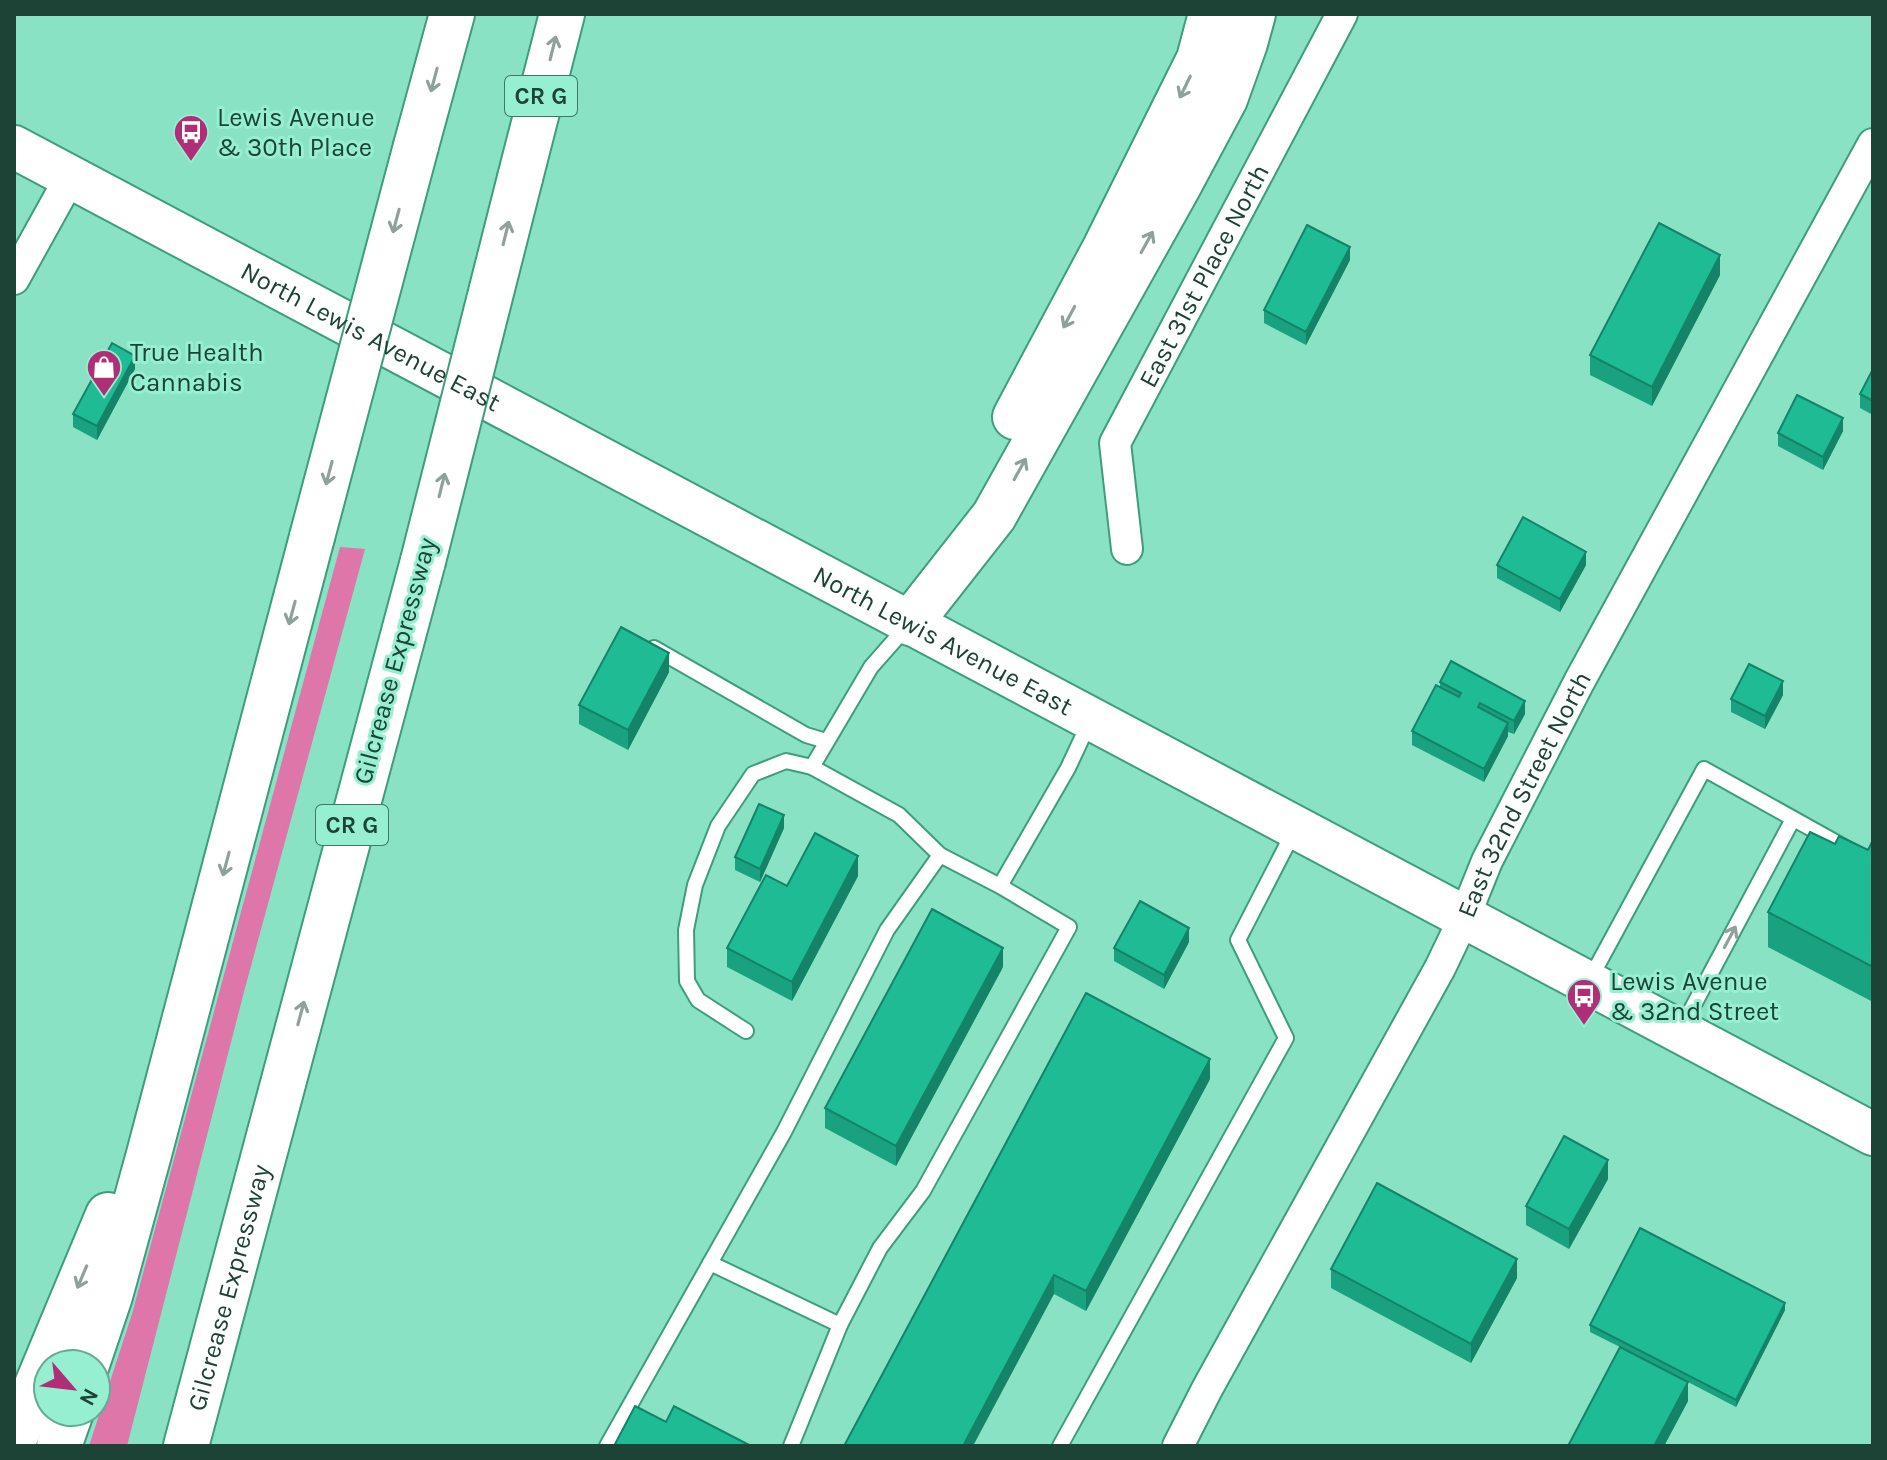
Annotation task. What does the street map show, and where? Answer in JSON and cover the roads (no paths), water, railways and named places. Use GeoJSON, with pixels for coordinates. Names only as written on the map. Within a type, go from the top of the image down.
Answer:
{"type":"FeatureCollection","features":[{"type":"Feature","properties":{"kind":"highway"},"geometry":{"type":"LineString","coordinates":[[92,1348],[110,1296],[177,1050],[452,14]]}},
{"type":"Feature","properties":{"kind":"highway","name":"Gilcrease Expressway"},"geometry":{"type":"LineString","coordinates":[[186,1446],[423,561],[562,14]]}},
{"type":"Feature","properties":{"kind":"highway"},"geometry":{"type":"LineString","coordinates":[[910,623],[943,552],[1105,248],[1193,73],[1211,14]]}},
{"type":"Feature","properties":{"kind":"highway"},"geometry":{"type":"LineString","coordinates":[[910,623],[994,516],[1225,99],[1253,14]]}},
{"type":"Feature","properties":{"kind":"highway"},"geometry":{"type":"LineString","coordinates":[[14,1440],[177,1050]]}},
{"type":"Feature","properties":{"kind":"main road","name":"North Lewis Avenue East"},"geometry":{"type":"LineString","coordinates":[[14,147],[1873,1134]]}},
{"type":"Feature","properties":{"kind":"street","name":"East 31st Place North"},"geometry":{"type":"LineString","coordinates":[[1127,549],[1115,443],[1342,14]]}},
{"type":"Feature","properties":{"kind":"street","name":"East 32nd Street North"},"geometry":{"type":"LineString","coordinates":[[1178,1446],[1440,968],[1487,861],[1579,682],[1873,144]]}},
{"type":"Feature","properties":{"kind":"street"},"geometry":{"type":"LineString","coordinates":[[14,279],[71,176]]}},
{"type":"Feature","properties":{"kind":"lane"},"geometry":{"type":"LineString","coordinates":[[812,767],[871,667],[910,623]]}},
{"type":"Feature","properties":{"kind":"lane"},"geometry":{"type":"LineString","coordinates":[[643,641],[806,735],[826,741]]}},
{"type":"Feature","properties":{"kind":"lane"},"geometry":{"type":"LineString","coordinates":[[1000,886],[1068,768],[1091,720]]}},
{"type":"Feature","properties":{"kind":"lane"},"geometry":{"type":"LineString","coordinates":[[746,1031],[698,1000],[687,981],[686,930],[695,885],[718,826],[753,774],[786,761],[812,767],[899,815],[940,855],[1069,927],[923,1191],[880,1248],[840,1325],[791,1446]]}},
{"type":"Feature","properties":{"kind":"lane"},"geometry":{"type":"LineString","coordinates":[[1588,982],[1704,769],[1873,863]]}},
{"type":"Feature","properties":{"kind":"lane"},"geometry":{"type":"LineString","coordinates":[[1680,1031],[1793,819]]}},
{"type":"Feature","properties":{"kind":"lane"},"geometry":{"type":"LineString","coordinates":[[1060,1446],[1286,1038],[1238,940],[1296,827]]}},
{"type":"Feature","properties":{"kind":"lane"},"geometry":{"type":"LineString","coordinates":[[607,1446],[784,1132],[887,930],[940,855]]}},
{"type":"Feature","properties":{"kind":"lane"},"geometry":{"type":"LineString","coordinates":[[710,1263],[840,1325]]}},
{"type":"Feature","properties":{"kind":"place","name":"Lewis Avenue & 30th Place"},"geometry":{"type":"Point","coordinates":[191,163]}},
{"type":"Feature","properties":{"kind":"place","name":"True Health Cannabis"},"geometry":{"type":"Point","coordinates":[104,398]}},
{"type":"Feature","properties":{"kind":"place","name":"Lewis Avenue & 32nd Street"},"geometry":{"type":"Point","coordinates":[1584,1027]}}]}
